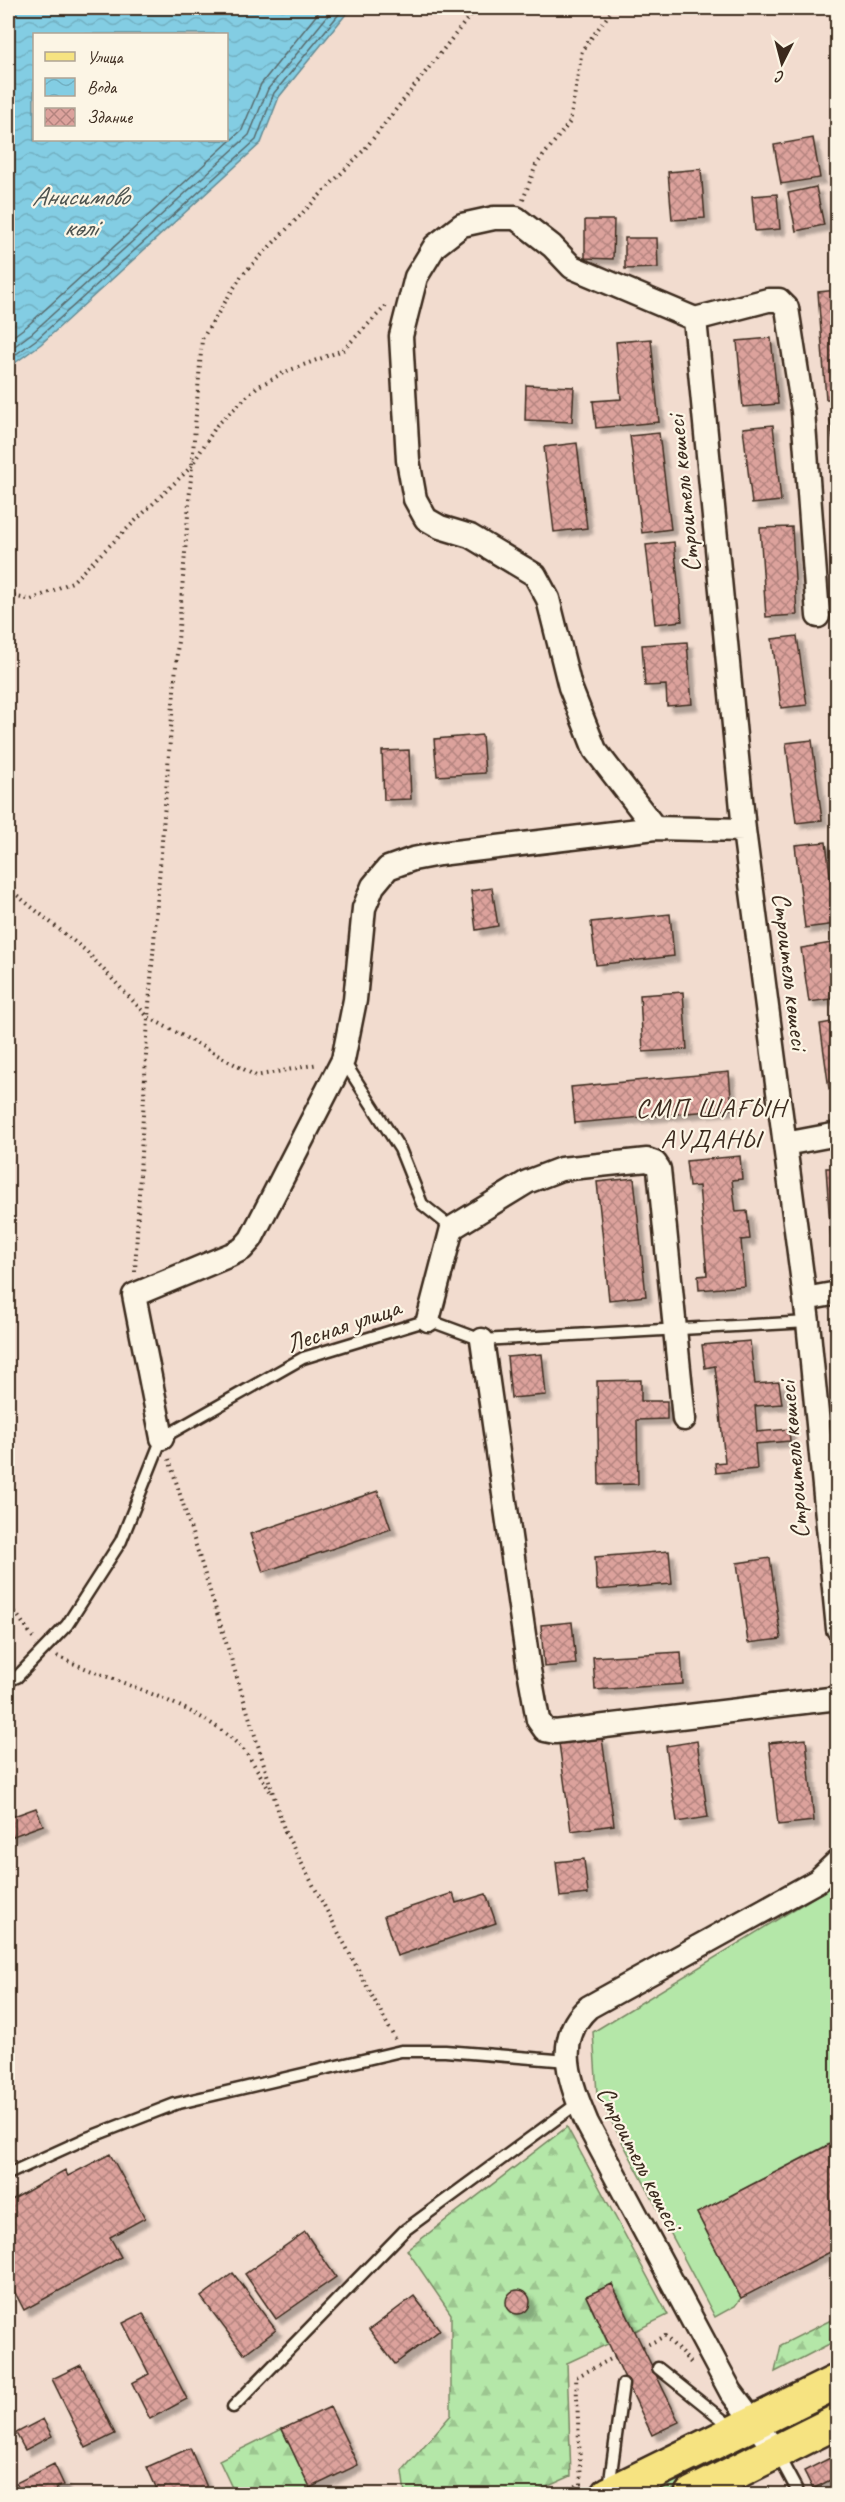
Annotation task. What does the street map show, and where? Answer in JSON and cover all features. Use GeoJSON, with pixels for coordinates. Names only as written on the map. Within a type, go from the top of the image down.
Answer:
{"type":"FeatureCollection","features":[{"type":"Feature","properties":{"kind":"main road"},"geometry":{"type":"LineString","coordinates":[[609,2494],[747,2428],[837,2381]]}},
{"type":"Feature","properties":{"kind":"main road"},"geometry":{"type":"LineString","coordinates":[[692,2494],[837,2421]]}},
{"type":"Feature","properties":{"kind":"street"},"geometry":{"type":"LineString","coordinates":[[655,828],[595,750],[570,687],[548,599],[535,574],[470,536],[440,527],[426,519],[415,499],[408,460],[401,336],[416,277],[435,246],[462,225],[494,218],[516,218],[552,246],[572,267],[695,319],[768,300],[779,300],[787,308],[803,411],[818,615]]}},
{"type":"Feature","properties":{"kind":"street","name":"Строитель көшесі"},"geometry":{"type":"LineString","coordinates":[[695,319],[744,830],[808,1322],[837,1629]]}},
{"type":"Feature","properties":{"kind":"street"},"geometry":{"type":"LineString","coordinates":[[162,1438],[134,1295],[230,1255],[242,1249],[251,1239],[343,1060],[355,1000],[364,908],[374,886],[388,868],[413,859],[439,854],[655,828],[744,830]]}},
{"type":"Feature","properties":{"kind":"street"},"geometry":{"type":"LineString","coordinates":[[785,1144],[837,1134]]}},
{"type":"Feature","properties":{"kind":"street"},"geometry":{"type":"LineString","coordinates":[[428,1320],[452,1228],[526,1182],[561,1169],[647,1160],[655,1163],[658,1169],[684,1419]]}},
{"type":"Feature","properties":{"kind":"street"},"geometry":{"type":"LineString","coordinates":[[805,1299],[837,1293]]}},
{"type":"Feature","properties":{"kind":"street"},"geometry":{"type":"LineString","coordinates":[[482,1340],[538,1720],[545,1730],[555,1732],[837,1698]]}},
{"type":"Feature","properties":{"kind":"street","name":"Строитель көшесі"},"geometry":{"type":"LineString","coordinates":[[777,2453],[747,2428],[731,2392],[578,2103],[570,2083],[568,2061],[570,2033],[576,2018],[589,2007],[817,1881],[837,1861]]}},
{"type":"Feature","properties":{"kind":"lane"},"geometry":{"type":"LineString","coordinates":[[343,1060],[400,1149],[422,1204],[452,1228]]}},
{"type":"Feature","properties":{"kind":"lane","name":"Лесная улица"},"geometry":{"type":"LineString","coordinates":[[162,1438],[303,1358],[428,1320],[482,1340],[808,1322]]}},
{"type":"Feature","properties":{"kind":"lane"},"geometry":{"type":"LineString","coordinates":[[8,1681],[17,1677],[67,1625],[121,1541],[162,1438]]}},
{"type":"Feature","properties":{"kind":"lane"},"geometry":{"type":"LineString","coordinates":[[8,2174],[85,2139],[175,2104],[401,2051],[445,2051],[568,2061]]}},
{"type":"Feature","properties":{"kind":"lane"},"geometry":{"type":"LineString","coordinates":[[233,2407],[405,2230],[578,2103]]}},
{"type":"Feature","properties":{"kind":"lane"},"geometry":{"type":"LineString","coordinates":[[658,2368],[747,2428]]}},
{"type":"Feature","properties":{"kind":"lane"},"geometry":{"type":"LineString","coordinates":[[609,2494],[623,2384]]}},
{"type":"Feature","properties":{"kind":"lane"},"geometry":{"type":"LineString","coordinates":[[777,2453],[799,2494]]}},
{"type":"Feature","properties":{"kind":"path"},"geometry":{"type":"LineString","coordinates":[[134,1295],[148,1017],[202,339],[242,276],[364,150],[476,8]]}},
{"type":"Feature","properties":{"kind":"path"},"geometry":{"type":"LineString","coordinates":[[516,218],[536,165],[570,122],[582,50],[614,8]]}},
{"type":"Feature","properties":{"kind":"path"},"geometry":{"type":"LineString","coordinates":[[8,595],[31,600],[72,582],[190,468],[216,425],[256,387],[285,372],[343,350],[416,277]]}},
{"type":"Feature","properties":{"kind":"path"},"geometry":{"type":"LineString","coordinates":[[8,888],[86,951],[148,1017],[256,1076],[343,1060]]}},
{"type":"Feature","properties":{"kind":"path"},"geometry":{"type":"LineString","coordinates":[[162,1438],[285,1832],[401,2051]]}},
{"type":"Feature","properties":{"kind":"path"},"geometry":{"type":"LineString","coordinates":[[8,1602],[28,1634],[44,1649],[192,1713],[225,1733],[245,1752],[274,1797]]}},
{"type":"Feature","properties":{"kind":"path"},"geometry":{"type":"LineString","coordinates":[[559,2494],[581,2484],[576,2377],[615,2357]]}},
{"type":"Feature","properties":{"kind":"green space"},"geometry":{"type":"Polygon","coordinates":[[[837,1883],[837,2140],[697,2213],[741,2298],[735,2306],[715,2317],[597,2094],[593,2032],[837,1883]]]}},
{"type":"Feature","properties":{"kind":"green space"},"geometry":{"type":"Polygon","coordinates":[[[567,2127],[668,2315],[635,2331],[612,2284],[586,2296],[608,2344],[567,2363],[571,2476],[531,2494],[405,2494],[402,2471],[451,2415],[451,2314],[407,2250],[567,2127]]]}},
{"type":"Feature","properties":{"kind":"green space"},"geometry":{"type":"Polygon","coordinates":[[[837,2317],[837,2340],[775,2372],[781,2345],[837,2317]]]}},
{"type":"Feature","properties":{"kind":"green space"},"geometry":{"type":"Polygon","coordinates":[[[282,2429],[313,2494],[235,2494],[219,2460],[282,2429]]]}},
{"type":"Feature","properties":{"kind":"green space"},"geometry":{"type":"Polygon","coordinates":[[[702,2463],[707,2472],[663,2494],[640,2494],[702,2463]]]}},
{"type":"Feature","properties":{"kind":"water","name":"Анисимово көлі"},"geometry":{"type":"Polygon","coordinates":[[[8,8],[351,8],[279,97],[261,143],[41,344],[8,368],[8,8]]]}},
{"type":"Feature","properties":{"kind":"building"},"geometry":{"type":"Polygon","coordinates":[[[813,138],[820,178],[781,184],[774,145],[813,138]]]}},
{"type":"Feature","properties":{"kind":"building"},"geometry":{"type":"Polygon","coordinates":[[[701,169],[705,218],[672,220],[668,172],[701,169]]]}},
{"type":"Feature","properties":{"kind":"building"},"geometry":{"type":"Polygon","coordinates":[[[816,187],[824,225],[796,231],[788,193],[816,187]]]}},
{"type":"Feature","properties":{"kind":"building"},"geometry":{"type":"Polygon","coordinates":[[[777,194],[780,229],[755,231],[752,196],[777,194]]]}},
{"type":"Feature","properties":{"kind":"building"},"geometry":{"type":"Polygon","coordinates":[[[585,220],[614,220],[613,259],[585,258],[585,220]]]}},
{"type":"Feature","properties":{"kind":"building"},"geometry":{"type":"Polygon","coordinates":[[[625,238],[657,238],[658,268],[625,269],[625,238]]]}},
{"type":"Feature","properties":{"kind":"building"},"geometry":{"type":"Polygon","coordinates":[[[838,290],[838,399],[826,399],[818,292],[838,290]]]}},
{"type":"Feature","properties":{"kind":"building"},"geometry":{"type":"Polygon","coordinates":[[[771,338],[778,404],[743,407],[737,341],[771,338]]]}},
{"type":"Feature","properties":{"kind":"building"},"geometry":{"type":"Polygon","coordinates":[[[651,339],[659,422],[596,428],[593,401],[621,399],[616,342],[651,339]]]}},
{"type":"Feature","properties":{"kind":"building"},"geometry":{"type":"Polygon","coordinates":[[[526,385],[574,387],[572,422],[525,420],[526,385]]]}},
{"type":"Feature","properties":{"kind":"building"},"geometry":{"type":"Polygon","coordinates":[[[838,419],[838,475],[830,420],[838,419]]]}},
{"type":"Feature","properties":{"kind":"building"},"geometry":{"type":"Polygon","coordinates":[[[773,425],[781,501],[752,504],[743,428],[773,425]]]}},
{"type":"Feature","properties":{"kind":"building"},"geometry":{"type":"Polygon","coordinates":[[[659,433],[671,529],[642,533],[630,436],[659,433]]]}},
{"type":"Feature","properties":{"kind":"building"},"geometry":{"type":"Polygon","coordinates":[[[577,443],[587,528],[554,532],[544,447],[577,443]]]}},
{"type":"Feature","properties":{"kind":"building"},"geometry":{"type":"Polygon","coordinates":[[[792,527],[797,615],[766,617],[760,528],[792,527]]]}},
{"type":"Feature","properties":{"kind":"building"},"geometry":{"type":"Polygon","coordinates":[[[674,542],[682,621],[655,624],[646,545],[674,542]]]}},
{"type":"Feature","properties":{"kind":"building"},"geometry":{"type":"Polygon","coordinates":[[[797,636],[807,705],[781,708],[772,639],[797,636]]]}},
{"type":"Feature","properties":{"kind":"building"},"geometry":{"type":"Polygon","coordinates":[[[687,642],[692,704],[667,706],[666,685],[645,686],[642,645],[687,642]]]}},
{"type":"Feature","properties":{"kind":"building"},"geometry":{"type":"Polygon","coordinates":[[[482,735],[485,773],[437,776],[434,739],[482,735]]]}},
{"type":"Feature","properties":{"kind":"building"},"geometry":{"type":"Polygon","coordinates":[[[812,740],[822,820],[796,823],[786,743],[812,740]]]}},
{"type":"Feature","properties":{"kind":"building"},"geometry":{"type":"Polygon","coordinates":[[[409,750],[411,799],[384,800],[382,751],[409,750]]]}},
{"type":"Feature","properties":{"kind":"building"},"geometry":{"type":"Polygon","coordinates":[[[826,842],[836,924],[805,928],[795,845],[826,842]]]}},
{"type":"Feature","properties":{"kind":"building"},"geometry":{"type":"Polygon","coordinates":[[[492,888],[498,926],[476,930],[471,891],[492,888]]]}},
{"type":"Feature","properties":{"kind":"building"},"geometry":{"type":"Polygon","coordinates":[[[670,914],[674,956],[596,965],[591,922],[670,914]]]}},
{"type":"Feature","properties":{"kind":"building"},"geometry":{"type":"Polygon","coordinates":[[[838,942],[838,998],[809,1002],[801,948],[838,942]]]}},
{"type":"Feature","properties":{"kind":"building"},"geometry":{"type":"Polygon","coordinates":[[[683,992],[687,1049],[643,1052],[640,995],[683,992]]]}},
{"type":"Feature","properties":{"kind":"building"},"geometry":{"type":"Polygon","coordinates":[[[838,1021],[838,1088],[829,1089],[820,1024],[838,1021]]]}},
{"type":"Feature","properties":{"kind":"building"},"geometry":{"type":"Polygon","coordinates":[[[729,1072],[732,1109],[575,1123],[571,1087],[729,1072]]]}},
{"type":"Feature","properties":{"kind":"building"},"geometry":{"type":"Polygon","coordinates":[[[740,1156],[742,1179],[732,1180],[736,1212],[747,1211],[750,1239],[741,1240],[745,1286],[699,1290],[698,1276],[707,1275],[699,1186],[689,1187],[686,1161],[740,1156]]]}},
{"type":"Feature","properties":{"kind":"building"},"geometry":{"type":"Polygon","coordinates":[[[826,1168],[838,1168],[838,1268],[833,1268],[826,1168]]]}},
{"type":"Feature","properties":{"kind":"building"},"geometry":{"type":"Polygon","coordinates":[[[634,1178],[646,1296],[609,1300],[597,1182],[634,1178]]]}},
{"type":"Feature","properties":{"kind":"building"},"geometry":{"type":"Polygon","coordinates":[[[750,1341],[755,1384],[779,1382],[782,1404],[755,1406],[757,1432],[789,1429],[790,1441],[755,1444],[757,1469],[716,1473],[715,1463],[725,1462],[715,1366],[705,1368],[702,1345],[750,1341]]]}},
{"type":"Feature","properties":{"kind":"building"},"geometry":{"type":"Polygon","coordinates":[[[542,1354],[546,1395],[511,1398],[507,1357],[542,1354]]]}},
{"type":"Feature","properties":{"kind":"building"},"geometry":{"type":"Polygon","coordinates":[[[641,1380],[641,1401],[667,1401],[667,1419],[637,1420],[638,1484],[599,1485],[597,1381],[641,1380]]]}},
{"type":"Feature","properties":{"kind":"building"},"geometry":{"type":"Polygon","coordinates":[[[378,1491],[391,1529],[263,1572],[250,1534],[378,1491]]]}},
{"type":"Feature","properties":{"kind":"building"},"geometry":{"type":"Polygon","coordinates":[[[669,1551],[672,1584],[597,1590],[595,1557],[669,1551]]]}},
{"type":"Feature","properties":{"kind":"building"},"geometry":{"type":"Polygon","coordinates":[[[770,1558],[781,1639],[748,1643],[737,1563],[770,1558]]]}},
{"type":"Feature","properties":{"kind":"building"},"geometry":{"type":"Polygon","coordinates":[[[572,1622],[576,1664],[544,1667],[541,1625],[572,1622]]]}},
{"type":"Feature","properties":{"kind":"building"},"geometry":{"type":"Polygon","coordinates":[[[681,1652],[683,1684],[595,1690],[593,1657],[681,1652]]]}},
{"type":"Feature","properties":{"kind":"building"},"geometry":{"type":"Polygon","coordinates":[[[602,1738],[614,1825],[571,1831],[559,1743],[602,1738]]]}},
{"type":"Feature","properties":{"kind":"building"},"geometry":{"type":"Polygon","coordinates":[[[806,1739],[814,1821],[778,1825],[769,1743],[806,1739]]]}},
{"type":"Feature","properties":{"kind":"building"},"geometry":{"type":"Polygon","coordinates":[[[697,1741],[708,1817],[677,1822],[666,1746],[697,1741]]]}},
{"type":"Feature","properties":{"kind":"building"},"geometry":{"type":"Polygon","coordinates":[[[36,1808],[43,1825],[8,1838],[8,1818],[36,1808]]]}},
{"type":"Feature","properties":{"kind":"building"},"geometry":{"type":"Polygon","coordinates":[[[584,1859],[588,1894],[560,1897],[556,1862],[584,1859]]]}},
{"type":"Feature","properties":{"kind":"building"},"geometry":{"type":"Polygon","coordinates":[[[453,1893],[456,1903],[486,1894],[496,1923],[397,1956],[384,1916],[453,1893]]]}},
{"type":"Feature","properties":{"kind":"building"},"geometry":{"type":"Polygon","coordinates":[[[838,2140],[838,2248],[741,2298],[697,2213],[838,2140]]]}},
{"type":"Feature","properties":{"kind":"building"},"geometry":{"type":"Polygon","coordinates":[[[110,2154],[145,2218],[110,2237],[121,2257],[24,2310],[8,2279],[8,2202],[65,2170],[68,2176],[110,2154]]]}},
{"type":"Feature","properties":{"kind":"building"},"geometry":{"type":"Polygon","coordinates":[[[305,2232],[336,2277],[276,2319],[245,2274],[305,2232]]]}},
{"type":"Feature","properties":{"kind":"building"},"geometry":{"type":"Polygon","coordinates":[[[233,2273],[276,2330],[244,2354],[201,2297],[233,2273]]]}},
{"type":"Feature","properties":{"kind":"building"},"geometry":{"type":"Polygon","coordinates":[[[612,2284],[679,2422],[652,2435],[586,2296],[612,2284]]]}},
{"type":"Feature","properties":{"kind":"building"},"geometry":{"type":"Polygon","coordinates":[[[518,2290],[527,2293],[530,2302],[527,2311],[518,2314],[509,2311],[506,2302],[509,2293],[518,2290]]]}},
{"type":"Feature","properties":{"kind":"building"},"geometry":{"type":"Polygon","coordinates":[[[414,2296],[440,2330],[395,2364],[369,2330],[414,2296]]]}},
{"type":"Feature","properties":{"kind":"building"},"geometry":{"type":"Polygon","coordinates":[[[143,2313],[187,2399],[150,2419],[132,2383],[149,2374],[123,2323],[143,2313]]]}},
{"type":"Feature","properties":{"kind":"building"},"geometry":{"type":"Polygon","coordinates":[[[81,2365],[115,2434],[86,2448],[52,2379],[81,2365]]]}},
{"type":"Feature","properties":{"kind":"building"},"geometry":{"type":"Polygon","coordinates":[[[330,2407],[358,2465],[310,2488],[282,2429],[330,2407]]]}},
{"type":"Feature","properties":{"kind":"building"},"geometry":{"type":"Polygon","coordinates":[[[43,2419],[52,2436],[25,2450],[16,2433],[43,2419]]]}},
{"type":"Feature","properties":{"kind":"building"},"geometry":{"type":"Polygon","coordinates":[[[190,2448],[210,2494],[159,2494],[147,2467],[190,2448]]]}},
{"type":"Feature","properties":{"kind":"building"},"geometry":{"type":"Polygon","coordinates":[[[836,2455],[838,2476],[813,2489],[804,2471],[836,2455]]]}},
{"type":"Feature","properties":{"kind":"building"},"geometry":{"type":"Polygon","coordinates":[[[54,2464],[64,2485],[56,2488],[58,2494],[22,2494],[16,2483],[54,2464]]]}},
{"type":"Feature","properties":{"kind":"district","name":"СМП ШАҒЫН АУДАНЫ"},"geometry":{"type":"Point","coordinates":[711,1124]}}]}
